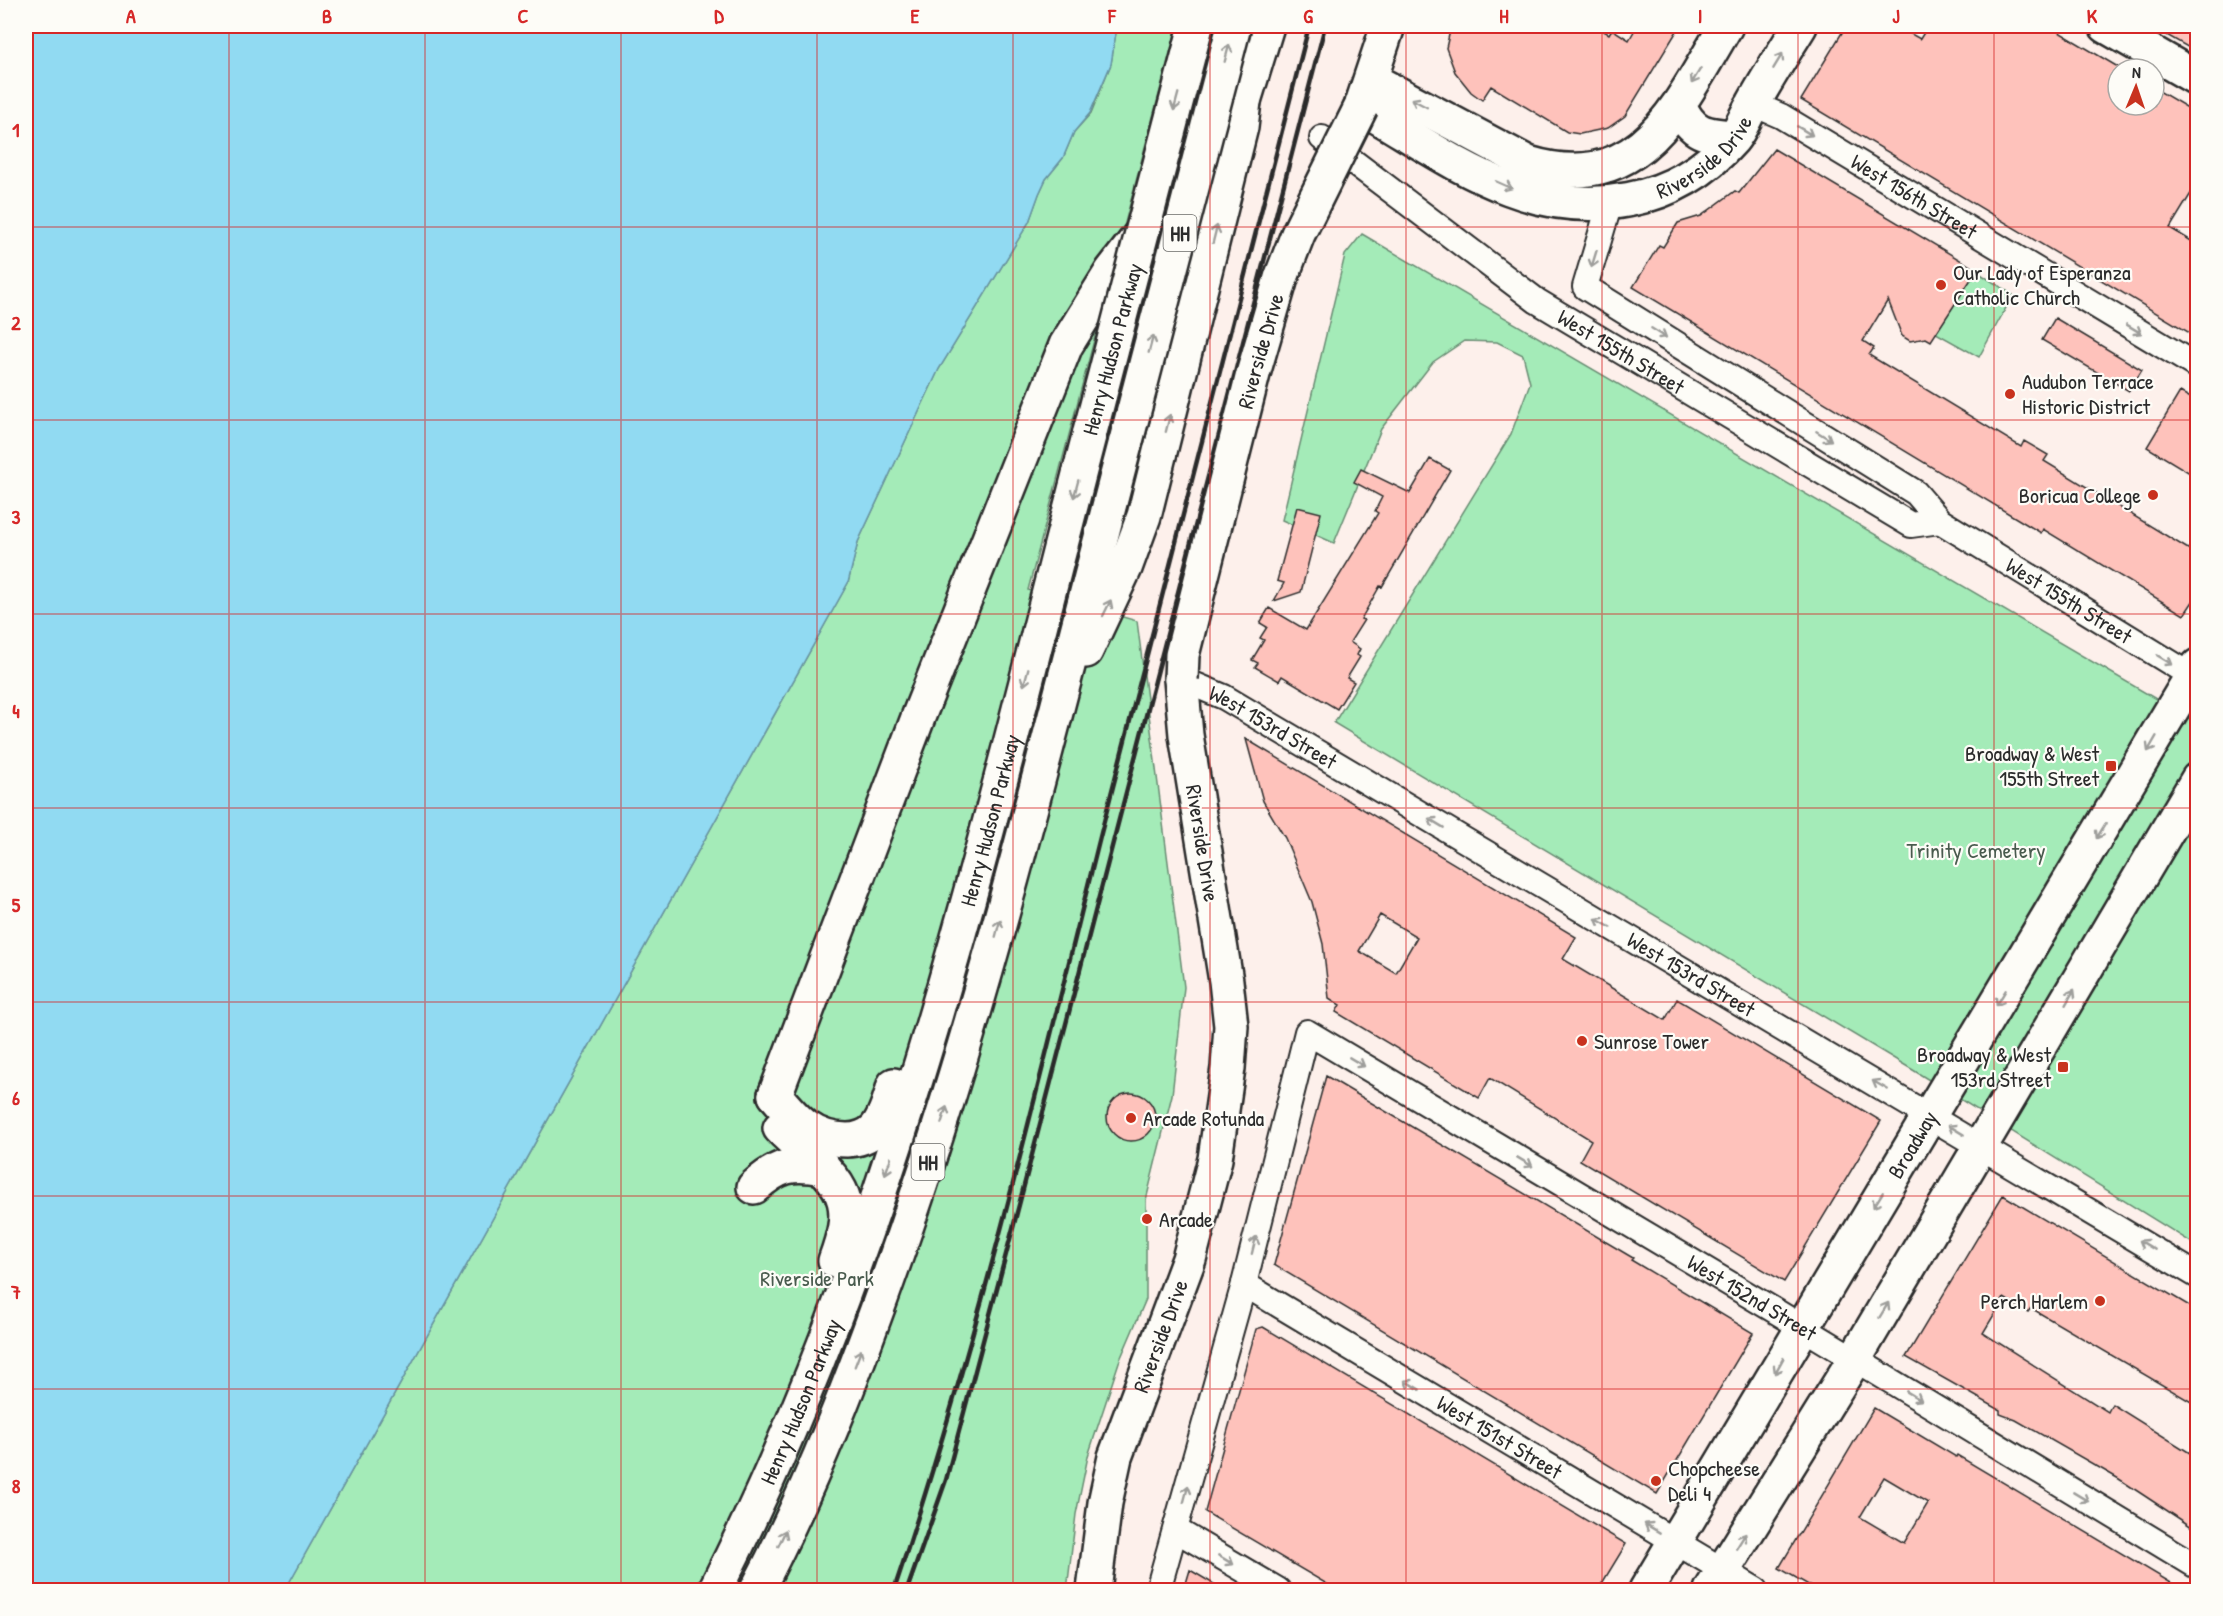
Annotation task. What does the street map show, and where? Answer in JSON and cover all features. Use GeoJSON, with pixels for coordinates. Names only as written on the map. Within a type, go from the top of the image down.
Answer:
{"type":"FeatureCollection","features":[{"type":"Feature","properties":{"kind":"main road","name":"Henry Hudson Parkway"},"geometry":{"type":"LineString","coordinates":[[715,1590],[756,1506],[815,1368],[893,1152],[961,929],[1196,26]]}},
{"type":"Feature","properties":{"kind":"main road","name":"Henry Hudson Parkway"},"geometry":{"type":"LineString","coordinates":[[757,1590],[824,1444],[905,1231],[975,1013],[1234,26]]}},
{"type":"Feature","properties":{"kind":"main road"},"geometry":{"type":"LineString","coordinates":[[1367,93],[1388,26]]}},
{"type":"Feature","properties":{"kind":"main road","name":"Riverside Drive"},"geometry":{"type":"LineString","coordinates":[[1367,93],[1465,129],[1528,163],[1543,168],[1578,171],[1612,165],[1627,157],[1655,134],[1679,105],[1726,26]]}},
{"type":"Feature","properties":{"kind":"main road","name":"Riverside Drive"},"geometry":{"type":"LineString","coordinates":[[1367,93],[1452,159],[1507,187],[1546,200],[1569,203],[1610,204],[1637,200],[1674,186],[1709,164],[1734,137],[1800,26]]}},
{"type":"Feature","properties":{"kind":"main road"},"geometry":{"type":"LineString","coordinates":[[2106,26],[2198,79]]}},
{"type":"Feature","properties":{"kind":"main road"},"geometry":{"type":"LineString","coordinates":[[1054,717],[1120,578],[1144,516],[1238,139],[1244,101],[1262,40]]}},
{"type":"Feature","properties":{"kind":"main road"},"geometry":{"type":"LineString","coordinates":[[1066,345],[1072,313],[1098,261],[1239,86],[1262,40]]}},
{"type":"Feature","properties":{"kind":"main road","name":"Riverside Drive"},"geometry":{"type":"LineString","coordinates":[[1094,1590],[1102,1524],[1115,1457],[1129,1415],[1172,1310],[1192,1249],[1215,1159],[1228,1068],[1231,1026],[1226,981],[1192,771],[1181,679],[1182,655],[1252,374],[1281,278],[1298,234],[1367,93]]}},
{"type":"Feature","properties":{"kind":"main road"},"geometry":{"type":"LineString","coordinates":[[815,1368],[826,1285],[847,1223],[840,1191],[824,1168],[776,1122],[773,1113],[775,1095],[919,715],[1066,345],[1112,271],[1244,101]]}},
{"type":"Feature","properties":{"kind":"main road"},"geometry":{"type":"LineString","coordinates":[[1679,105],[1685,119],[1698,130],[1715,136],[1734,137]]}},
{"type":"Feature","properties":{"kind":"main road","name":"Broadway"},"geometry":{"type":"LineString","coordinates":[[1646,1590],[1757,1406],[1801,1327],[2196,674]]}},
{"type":"Feature","properties":{"kind":"main road"},"geometry":{"type":"LineString","coordinates":[[1717,1580],[1854,1360],[2198,779]]}},
{"type":"Feature","properties":{"kind":"main road"},"geometry":{"type":"LineString","coordinates":[[775,1095],[798,1122],[823,1137],[851,1140],[865,1136],[875,1129],[887,1107],[913,1029],[961,929]]}},
{"type":"Feature","properties":{"kind":"main road"},"geometry":{"type":"LineString","coordinates":[[754,1187],[779,1168],[806,1164],[824,1168]]}},
{"type":"Feature","properties":{"kind":"street","name":"West 156th Street"},"geometry":{"type":"LineString","coordinates":[[1753,104],[1781,116],[2198,367]]}},
{"type":"Feature","properties":{"kind":"street","name":"West 155th Street"},"geometry":{"type":"LineString","coordinates":[[1322,138],[1537,301],[1911,525],[1940,521]]}},
{"type":"Feature","properties":{"kind":"street","name":"West 155th Street"},"geometry":{"type":"LineString","coordinates":[[1610,204],[1585,287],[1916,493],[1940,521],[2196,674]]}},
{"type":"Feature","properties":{"kind":"street","name":"West 153rd Street"},"geometry":{"type":"LineString","coordinates":[[1181,679],[1224,697],[1584,912],[1931,1114],[2198,1276]]}},
{"type":"Feature","properties":{"kind":"street","name":"West 152nd Street"},"geometry":{"type":"LineString","coordinates":[[1244,1284],[1307,1032],[2198,1567]]}},
{"type":"Feature","properties":{"kind":"street"},"geometry":{"type":"LineString","coordinates":[[1158,1590],[1244,1284]]}},
{"type":"Feature","properties":{"kind":"street","name":"West 151st Street"},"geometry":{"type":"LineString","coordinates":[[1244,1284],[1675,1542],[1717,1580],[1756,1590]]}},
{"type":"Feature","properties":{"kind":"street"},"geometry":{"type":"LineString","coordinates":[[1176,1530],[1278,1590]]}},
{"type":"Feature","properties":{"kind":"green space","name":"Riverside Park"},"geometry":{"type":"Polygon","coordinates":[[[1117,26],[1177,26],[1028,590],[1137,621],[1184,987],[1172,1095],[1146,1200],[1146,1299],[1119,1362],[1088,1456],[1076,1514],[1067,1590],[285,1590],[848,583],[858,542],[939,369],[1029,222],[1046,179],[1063,158],[1074,132],[1091,113],[1111,64],[1117,26]]]}},
{"type":"Feature","properties":{"kind":"green space","name":"Trinity Cemetery"},"geometry":{"type":"Polygon","coordinates":[[[1362,234],[2197,723],[2197,1246],[1913,1070],[1334,723],[1511,434],[1530,383],[1523,355],[1497,342],[1464,341],[1433,362],[1381,429],[1334,543],[1282,520],[1345,255],[1362,234]]]}},
{"type":"Feature","properties":{"kind":"green space"},"geometry":{"type":"Polygon","coordinates":[[[1976,271],[2013,295],[1979,357],[1936,333],[1976,271]]]}},
{"type":"Feature","properties":{"kind":"water"},"geometry":{"type":"Polygon","coordinates":[[[26,26],[1117,26],[1111,64],[1090,113],[1074,132],[1063,158],[1046,179],[1029,222],[939,369],[858,542],[848,583],[285,1590],[26,1590],[26,26]]]}},
{"type":"Feature","properties":{"kind":"building"},"geometry":{"type":"Polygon","coordinates":[[[1451,26],[1595,26],[1609,34],[1612,29],[1629,40],[1637,26],[1680,26],[1625,116],[1608,128],[1580,134],[1567,132],[1491,86],[1482,100],[1471,92],[1455,72],[1446,48],[1451,26]]]}},
{"type":"Feature","properties":{"kind":"building"},"geometry":{"type":"Polygon","coordinates":[[[1846,26],[1897,26],[1920,39],[1928,26],[2049,26],[2106,60],[2106,117],[2166,117],[2166,95],[2198,114],[2198,182],[2170,228],[2198,245],[2198,338],[1801,100],[1846,26]]]}},
{"type":"Feature","properties":{"kind":"building"},"geometry":{"type":"Polygon","coordinates":[[[2151,26],[2198,26],[2198,53],[2151,26]]]}},
{"type":"Feature","properties":{"kind":"building"},"geometry":{"type":"Polygon","coordinates":[[[1774,149],[1977,270],[1931,341],[1926,338],[1910,341],[1902,336],[1888,300],[1863,341],[1874,348],[1869,355],[2021,447],[2024,441],[2048,455],[2044,461],[2198,555],[2198,594],[2184,615],[2043,529],[2041,533],[1633,287],[1659,245],[1663,247],[1678,223],[1701,216],[1735,191],[1739,193],[1774,149]]]}},
{"type":"Feature","properties":{"kind":"building"},"geometry":{"type":"Polygon","coordinates":[[[2055,318],[2142,370],[2129,391],[2042,340],[2055,318]]]}},
{"type":"Feature","properties":{"kind":"building"},"geometry":{"type":"Polygon","coordinates":[[[2180,392],[2198,402],[2198,478],[2147,447],[2180,392]]]}},
{"type":"Feature","properties":{"kind":"building"},"geometry":{"type":"Polygon","coordinates":[[[1430,459],[1450,470],[1382,587],[1380,586],[1361,619],[1364,620],[1350,642],[1360,649],[1357,655],[1360,657],[1347,678],[1354,682],[1337,709],[1282,676],[1279,681],[1255,667],[1258,663],[1252,660],[1264,640],[1260,638],[1267,627],[1260,623],[1269,608],[1306,630],[1378,513],[1375,511],[1382,497],[1354,482],[1361,469],[1410,493],[1430,459]]]}},
{"type":"Feature","properties":{"kind":"building"},"geometry":{"type":"Polygon","coordinates":[[[1297,507],[1321,513],[1301,592],[1274,601],[1284,583],[1277,581],[1297,507]]]}},
{"type":"Feature","properties":{"kind":"building"},"geometry":{"type":"Polygon","coordinates":[[[1246,739],[1576,937],[1563,959],[1665,1020],[1677,999],[1881,1121],[1784,1282],[1580,1160],[1591,1140],[1490,1078],[1479,1098],[1336,1012],[1340,1005],[1329,998],[1323,944],[1312,902],[1285,838],[1263,801],[1246,739]],[[1380,915],[1359,951],[1396,973],[1417,937],[1380,915]]]}},
{"type":"Feature","properties":{"kind":"building"},"geometry":{"type":"Polygon","coordinates":[[[1326,1076],[1633,1258],[1631,1260],[1753,1333],[1657,1494],[1274,1265],[1326,1076]]]}},
{"type":"Feature","properties":{"kind":"building","name":"Arcade Rotunda"},"geometry":{"type":"Polygon","coordinates":[[[1131,1093],[1148,1100],[1155,1117],[1148,1134],[1131,1141],[1114,1134],[1107,1117],[1114,1100],[1131,1093]]]}},
{"type":"Feature","properties":{"kind":"building"},"geometry":{"type":"Polygon","coordinates":[[[2003,1195],[2198,1311],[2198,1406],[2031,1308],[2028,1312],[2004,1298],[1983,1333],[2108,1412],[2112,1404],[2198,1458],[2198,1531],[2119,1479],[2016,1420],[2000,1414],[2000,1410],[1906,1357],[2003,1195]]]}},
{"type":"Feature","properties":{"kind":"building"},"geometry":{"type":"Polygon","coordinates":[[[1263,1327],[1626,1544],[1598,1590],[1337,1590],[1205,1512],[1256,1329],[1263,1327]]]}},
{"type":"Feature","properties":{"kind":"building"},"geometry":{"type":"Polygon","coordinates":[[[1874,1408],[2183,1590],[1817,1590],[1779,1568],[1874,1408]],[[1884,1477],[1860,1517],[1904,1543],[1928,1503],[1884,1477]]]}},
{"type":"Feature","properties":{"kind":"building"},"geometry":{"type":"Polygon","coordinates":[[[1190,1570],[1224,1590],[1184,1590],[1190,1570]]]}},
{"type":"Feature","properties":{"kind":"railway"},"geometry":{"type":"LineString","coordinates":[[894,1590],[952,1404],[1029,1122],[1309,26]]}},
{"type":"Feature","properties":{"kind":"railway"},"geometry":{"type":"LineString","coordinates":[[907,1590],[946,1480],[1325,26]]}},
{"type":"Feature","properties":{"kind":"place","name":"Our Lady of Esperanza Catholic Church"},"geometry":{"type":"Point","coordinates":[1941,285]}},
{"type":"Feature","properties":{"kind":"place","name":"Audubon Terrace Historic District"},"geometry":{"type":"Point","coordinates":[2010,394]}},
{"type":"Feature","properties":{"kind":"place","name":"Boricua College"},"geometry":{"type":"Point","coordinates":[2153,495]}},
{"type":"Feature","properties":{"kind":"place","name":"Broadway & West 155th Street"},"geometry":{"type":"Point","coordinates":[2111,766]}},
{"type":"Feature","properties":{"kind":"place","name":"Sunrose Tower"},"geometry":{"type":"Point","coordinates":[1582,1041]}},
{"type":"Feature","properties":{"kind":"place","name":"Broadway & West 153rd Street"},"geometry":{"type":"Point","coordinates":[2063,1067]}},
{"type":"Feature","properties":{"kind":"place","name":"Arcade Rotunda"},"geometry":{"type":"Point","coordinates":[1131,1118]}},
{"type":"Feature","properties":{"kind":"place","name":"Arcade"},"geometry":{"type":"Point","coordinates":[1147,1219]}},
{"type":"Feature","properties":{"kind":"place","name":"Perch Harlem"},"geometry":{"type":"Point","coordinates":[2100,1301]}},
{"type":"Feature","properties":{"kind":"place","name":"Chopcheese Deli 4"},"geometry":{"type":"Point","coordinates":[1656,1481]}}]}
